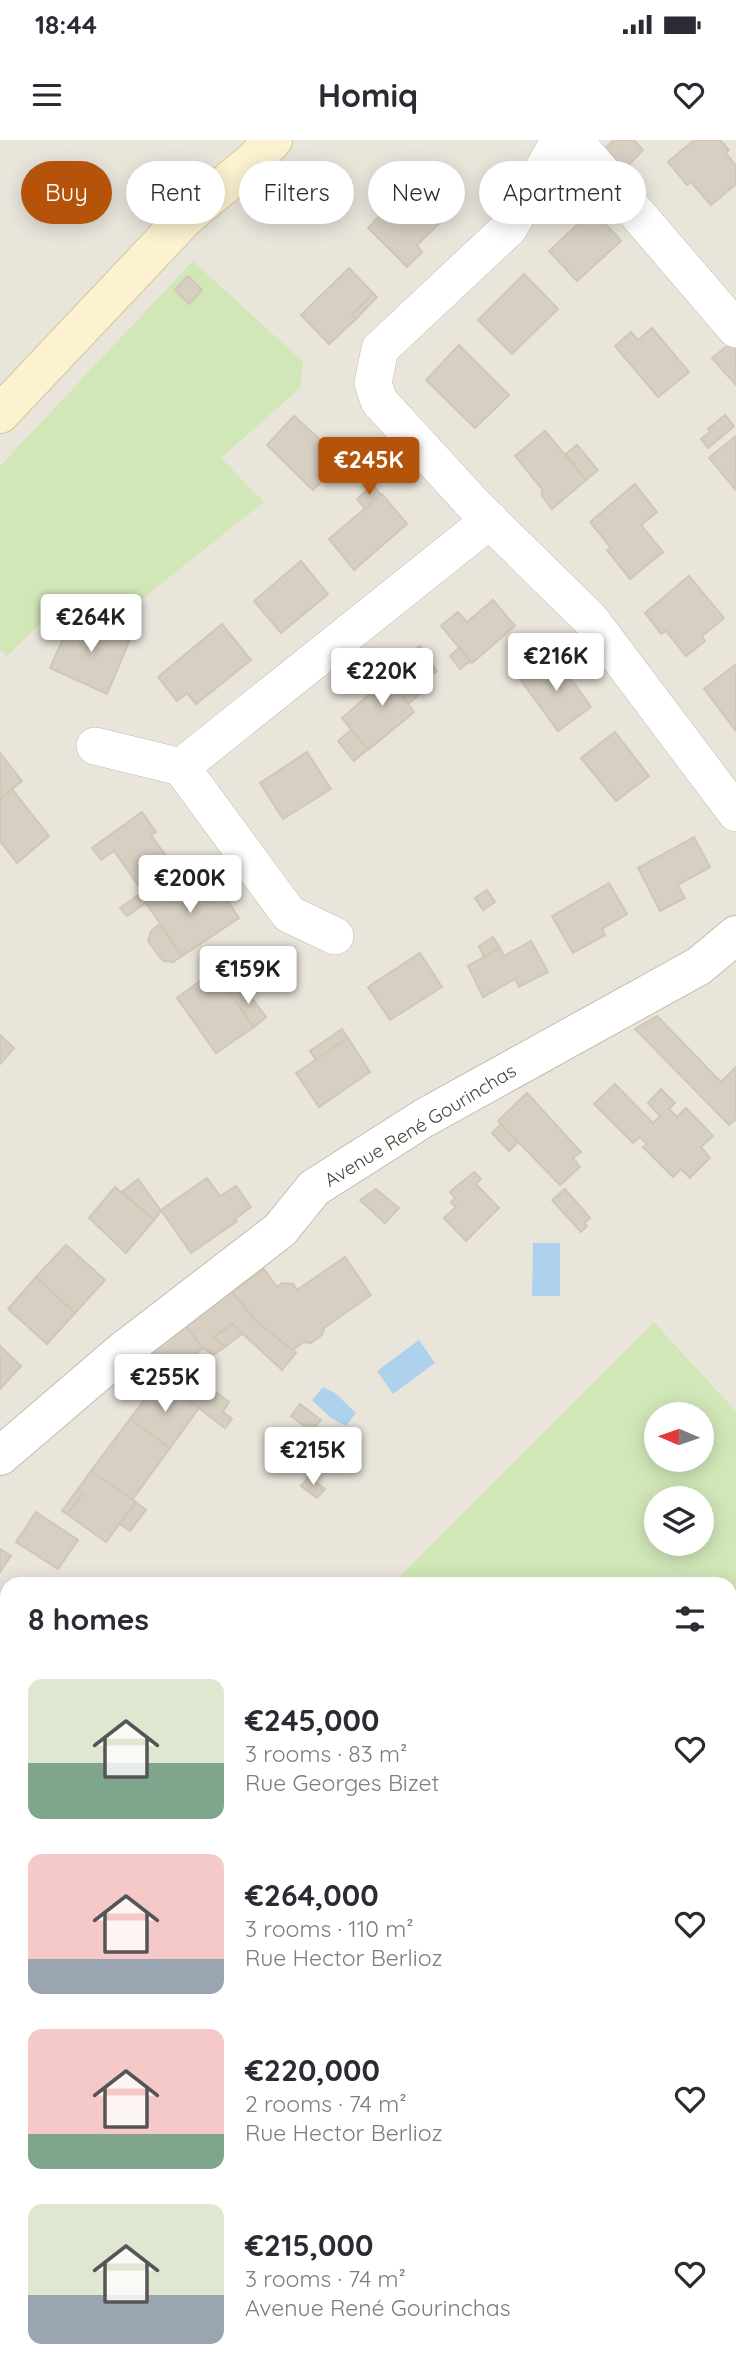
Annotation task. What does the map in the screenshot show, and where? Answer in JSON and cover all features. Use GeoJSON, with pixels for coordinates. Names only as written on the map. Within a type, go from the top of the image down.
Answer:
{"type":"FeatureCollection","features":[{"type":"Feature","properties":{"kind":"main road"},"geometry":{"type":"LineString","coordinates":[[0,414],[185,218],[254,160],[273,140]]}},
{"type":"Feature","properties":{"kind":"street"},"geometry":{"type":"LineString","coordinates":[[561,140],[509,228],[380,349],[373,383],[379,401],[490,520],[591,620],[736,813]]}},
{"type":"Feature","properties":{"kind":"street"},"geometry":{"type":"LineString","coordinates":[[574,140],[736,329]]}},
{"type":"Feature","properties":{"kind":"street"},"geometry":{"type":"LineString","coordinates":[[181,767],[490,520]]}},
{"type":"Feature","properties":{"kind":"street"},"geometry":{"type":"LineString","coordinates":[[94,747],[181,767],[289,914],[335,936]]}},
{"type":"Feature","properties":{"kind":"street","name":"Avenue René Gourinchas"},"geometry":{"type":"LineString","coordinates":[[0,1456],[124,1350],[280,1230],[314,1188],[424,1118],[699,966],[736,935]]}},
{"type":"Feature","properties":{"kind":"shaded area"},"geometry":{"type":"Polygon","coordinates":[[[0,140],[736,140],[736,1411],[654,1322],[399,1577],[0,1577],[0,140]]]}},
{"type":"Feature","properties":{"kind":"green space"},"geometry":{"type":"Polygon","coordinates":[[[193,261],[303,362],[300,388],[221,458],[264,502],[142,599],[69,595],[7,656],[0,650],[0,466],[193,261]]]}},
{"type":"Feature","properties":{"kind":"green space"},"geometry":{"type":"Polygon","coordinates":[[[654,1322],[736,1411],[736,1577],[399,1577],[654,1322]]]}},
{"type":"Feature","properties":{"kind":"water"},"geometry":{"type":"Polygon","coordinates":[[[533,1243],[560,1243],[560,1296],[532,1296],[533,1243]]]}},
{"type":"Feature","properties":{"kind":"water"},"geometry":{"type":"Polygon","coordinates":[[[419,1340],[435,1363],[393,1394],[377,1371],[419,1340]]]}},
{"type":"Feature","properties":{"kind":"water"},"geometry":{"type":"Polygon","coordinates":[[[323,1387],[335,1393],[356,1413],[346,1426],[331,1418],[312,1400],[323,1387]]]}},
{"type":"Feature","properties":{"kind":"building"},"geometry":{"type":"Polygon","coordinates":[[[614,140],[634,140],[643,150],[632,161],[612,161],[603,150],[614,140]]]}},
{"type":"Feature","properties":{"kind":"building"},"geometry":{"type":"Polygon","coordinates":[[[694,140],[720,140],[729,150],[726,153],[736,166],[736,184],[711,205],[691,182],[687,185],[668,162],[694,140]]]}},
{"type":"Feature","properties":{"kind":"building"},"geometry":{"type":"Polygon","coordinates":[[[372,224],[439,224],[417,245],[422,252],[407,267],[368,228],[372,224]]]}},
{"type":"Feature","properties":{"kind":"building"},"geometry":{"type":"Polygon","coordinates":[[[578,224],[606,224],[621,241],[577,281],[549,251],[578,224]]]}},
{"type":"Feature","properties":{"kind":"building"},"geometry":{"type":"Polygon","coordinates":[[[349,268],[373,293],[352,315],[356,319],[329,344],[301,315],[349,268]]]}},
{"type":"Feature","properties":{"kind":"building"},"geometry":{"type":"Polygon","coordinates":[[[524,274],[558,309],[512,354],[478,320],[524,274]]]}},
{"type":"Feature","properties":{"kind":"building"},"geometry":{"type":"Polygon","coordinates":[[[188,276],[202,290],[189,304],[175,290],[188,276]]]}},
{"type":"Feature","properties":{"kind":"building"},"geometry":{"type":"Polygon","coordinates":[[[373,293],[377,297],[356,319],[352,315],[373,293]]]}},
{"type":"Feature","properties":{"kind":"building"},"geometry":{"type":"Polygon","coordinates":[[[652,328],[689,372],[658,397],[615,346],[631,332],[638,340],[652,328]]]}},
{"type":"Feature","properties":{"kind":"building"},"geometry":{"type":"Polygon","coordinates":[[[733,341],[736,344],[736,385],[712,358],[733,341]]]}},
{"type":"Feature","properties":{"kind":"building"},"geometry":{"type":"Polygon","coordinates":[[[459,345],[509,395],[475,428],[426,380],[459,345]]]}},
{"type":"Feature","properties":{"kind":"building"},"geometry":{"type":"Polygon","coordinates":[[[725,415],[734,426],[708,448],[701,439],[710,432],[708,429],[725,415]]]}},
{"type":"Feature","properties":{"kind":"building"},"geometry":{"type":"Polygon","coordinates":[[[294,416],[343,460],[313,490],[267,445],[294,416]]]}},
{"type":"Feature","properties":{"kind":"building"},"geometry":{"type":"Polygon","coordinates":[[[545,431],[586,480],[552,509],[542,496],[542,489],[515,456],[545,431]]]}},
{"type":"Feature","properties":{"kind":"building"},"geometry":{"type":"Polygon","coordinates":[[[736,436],[736,490],[709,458],[736,436]]]}},
{"type":"Feature","properties":{"kind":"building"},"geometry":{"type":"Polygon","coordinates":[[[577,445],[598,470],[586,480],[566,454],[577,445]]]}},
{"type":"Feature","properties":{"kind":"building"},"geometry":{"type":"Polygon","coordinates":[[[635,484],[657,512],[641,525],[663,552],[630,579],[607,550],[611,548],[590,522],[635,484]]]}},
{"type":"Feature","properties":{"kind":"building"},"geometry":{"type":"Polygon","coordinates":[[[373,485],[381,495],[365,509],[357,499],[373,485]]]}},
{"type":"Feature","properties":{"kind":"building"},"geometry":{"type":"Polygon","coordinates":[[[382,494],[407,524],[354,570],[329,539],[382,494]]]}},
{"type":"Feature","properties":{"kind":"building"},"geometry":{"type":"Polygon","coordinates":[[[301,561],[328,594],[281,633],[254,601],[301,561]]]}},
{"type":"Feature","properties":{"kind":"building"},"geometry":{"type":"Polygon","coordinates":[[[689,576],[724,618],[702,636],[705,641],[686,656],[666,631],[661,634],[645,613],[689,576]]]}},
{"type":"Feature","properties":{"kind":"building"},"geometry":{"type":"Polygon","coordinates":[[[493,600],[515,626],[472,663],[441,626],[458,612],[467,622],[493,600]]]}},
{"type":"Feature","properties":{"kind":"building"},"geometry":{"type":"Polygon","coordinates":[[[79,615],[131,637],[107,694],[50,668],[66,632],[72,634],[79,615]]]}},
{"type":"Feature","properties":{"kind":"building"},"geometry":{"type":"Polygon","coordinates":[[[222,624],[251,660],[196,704],[187,693],[177,701],[158,677],[222,624]]]}},
{"type":"Feature","properties":{"kind":"building"},"geometry":{"type":"Polygon","coordinates":[[[420,646],[437,671],[425,679],[408,654],[420,646]]]}},
{"type":"Feature","properties":{"kind":"building"},"geometry":{"type":"Polygon","coordinates":[[[459,648],[470,661],[460,669],[450,656],[459,648]]]}},
{"type":"Feature","properties":{"kind":"building"},"geometry":{"type":"Polygon","coordinates":[[[554,655],[591,707],[558,731],[520,679],[554,655]]]}},
{"type":"Feature","properties":{"kind":"building"},"geometry":{"type":"Polygon","coordinates":[[[399,661],[415,685],[402,696],[414,712],[368,750],[342,718],[387,679],[383,675],[399,661]]]}},
{"type":"Feature","properties":{"kind":"building"},"geometry":{"type":"Polygon","coordinates":[[[736,664],[736,731],[704,689],[736,664]]]}},
{"type":"Feature","properties":{"kind":"building"},"geometry":{"type":"Polygon","coordinates":[[[415,685],[421,693],[408,704],[402,696],[415,685]]]}},
{"type":"Feature","properties":{"kind":"building"},"geometry":{"type":"Polygon","coordinates":[[[351,730],[368,749],[354,761],[338,741],[351,730]]]}},
{"type":"Feature","properties":{"kind":"building"},"geometry":{"type":"Polygon","coordinates":[[[615,732],[649,776],[616,801],[581,758],[615,732]]]}},
{"type":"Feature","properties":{"kind":"building"},"geometry":{"type":"Polygon","coordinates":[[[307,752],[331,789],[283,819],[260,783],[307,752]]]}},
{"type":"Feature","properties":{"kind":"building"},"geometry":{"type":"Polygon","coordinates":[[[0,753],[22,781],[0,799],[0,753]]]}},
{"type":"Feature","properties":{"kind":"building"},"geometry":{"type":"Polygon","coordinates":[[[12,789],[49,836],[17,863],[0,841],[0,799],[12,789]]]}},
{"type":"Feature","properties":{"kind":"building"},"geometry":{"type":"Polygon","coordinates":[[[142,812],[156,832],[151,835],[182,878],[127,916],[120,908],[143,892],[114,851],[101,860],[92,848],[142,812]]]}},
{"type":"Feature","properties":{"kind":"building"},"geometry":{"type":"Polygon","coordinates":[[[694,837],[710,867],[678,885],[685,898],[660,911],[638,868],[694,837]]]}},
{"type":"Feature","properties":{"kind":"building"},"geometry":{"type":"Polygon","coordinates":[[[187,874],[208,904],[222,893],[239,918],[182,956],[146,903],[187,874]]]}},
{"type":"Feature","properties":{"kind":"building"},"geometry":{"type":"Polygon","coordinates":[[[609,883],[627,914],[602,929],[605,935],[573,953],[552,916],[609,883]]]}},
{"type":"Feature","properties":{"kind":"building"},"geometry":{"type":"Polygon","coordinates":[[[487,890],[495,902],[483,910],[475,898],[487,890]]]}},
{"type":"Feature","properties":{"kind":"building"},"geometry":{"type":"Polygon","coordinates":[[[160,924],[182,956],[173,962],[163,961],[148,941],[151,931],[160,924]]]}},
{"type":"Feature","properties":{"kind":"building"},"geometry":{"type":"Polygon","coordinates":[[[493,937],[500,948],[484,957],[479,946],[493,937]]]}},
{"type":"Feature","properties":{"kind":"building"},"geometry":{"type":"Polygon","coordinates":[[[531,941],[548,972],[519,987],[515,979],[483,997],[468,966],[500,948],[504,956],[531,941]]]}},
{"type":"Feature","properties":{"kind":"building"},"geometry":{"type":"Polygon","coordinates":[[[420,953],[442,987],[390,1020],[368,987],[420,953]]]}},
{"type":"Feature","properties":{"kind":"building"},"geometry":{"type":"Polygon","coordinates":[[[226,962],[242,985],[230,993],[254,1027],[216,1053],[177,998],[226,962]]]}},
{"type":"Feature","properties":{"kind":"building"},"geometry":{"type":"Polygon","coordinates":[[[242,985],[266,1017],[254,1027],[230,993],[242,985]]]}},
{"type":"Feature","properties":{"kind":"building"},"geometry":{"type":"Polygon","coordinates":[[[657,1016],[721,1082],[736,1067],[736,1119],[729,1125],[635,1029],[657,1016]]]}},
{"type":"Feature","properties":{"kind":"building"},"geometry":{"type":"Polygon","coordinates":[[[342,1029],[348,1038],[316,1060],[310,1051],[342,1029]]]}},
{"type":"Feature","properties":{"kind":"building"},"geometry":{"type":"Polygon","coordinates":[[[0,1035],[14,1048],[0,1064],[0,1035]]]}},
{"type":"Feature","properties":{"kind":"building"},"geometry":{"type":"Polygon","coordinates":[[[348,1038],[370,1072],[319,1107],[296,1073],[348,1038]]]}},
{"type":"Feature","properties":{"kind":"building"},"geometry":{"type":"Polygon","coordinates":[[[615,1084],[653,1123],[660,1116],[648,1103],[661,1089],[675,1103],[669,1109],[677,1117],[686,1108],[713,1136],[701,1147],[710,1158],[690,1178],[681,1169],[673,1177],[643,1147],[647,1144],[640,1137],[633,1143],[594,1104],[615,1084]]]}},
{"type":"Feature","properties":{"kind":"building"},"geometry":{"type":"Polygon","coordinates":[[[527,1093],[581,1152],[573,1158],[580,1167],[560,1185],[498,1121],[527,1093]]]}},
{"type":"Feature","properties":{"kind":"building"},"geometry":{"type":"Polygon","coordinates":[[[501,1124],[518,1142],[509,1151],[492,1133],[501,1124]]]}},
{"type":"Feature","properties":{"kind":"building"},"geometry":{"type":"Polygon","coordinates":[[[474,1172],[481,1179],[476,1184],[499,1208],[466,1241],[444,1218],[456,1207],[451,1202],[455,1198],[450,1192],[474,1172]]]}},
{"type":"Feature","properties":{"kind":"building"},"geometry":{"type":"Polygon","coordinates":[[[207,1178],[220,1196],[236,1186],[251,1207],[235,1219],[237,1221],[191,1253],[161,1210],[207,1178]]]}},
{"type":"Feature","properties":{"kind":"building"},"geometry":{"type":"Polygon","coordinates":[[[138,1179],[161,1211],[154,1220],[122,1192],[138,1179]]]}},
{"type":"Feature","properties":{"kind":"building"},"geometry":{"type":"Polygon","coordinates":[[[115,1187],[154,1220],[126,1253],[89,1218],[115,1187]]]}},
{"type":"Feature","properties":{"kind":"building"},"geometry":{"type":"Polygon","coordinates":[[[376,1189],[399,1208],[385,1223],[360,1200],[376,1189]]]}},
{"type":"Feature","properties":{"kind":"building"},"geometry":{"type":"Polygon","coordinates":[[[565,1189],[590,1218],[584,1223],[587,1226],[581,1232],[552,1200],[565,1189]]]}},
{"type":"Feature","properties":{"kind":"building"},"geometry":{"type":"Polygon","coordinates":[[[66,1245],[105,1280],[75,1313],[36,1277],[66,1245]]]}},
{"type":"Feature","properties":{"kind":"building"},"geometry":{"type":"Polygon","coordinates":[[[345,1257],[371,1295],[324,1328],[322,1335],[311,1343],[303,1342],[292,1351],[254,1319],[232,1292],[264,1269],[277,1287],[282,1283],[293,1284],[297,1290],[345,1257]]]}},
{"type":"Feature","properties":{"kind":"building"},"geometry":{"type":"Polygon","coordinates":[[[36,1277],[75,1313],[47,1344],[8,1309],[36,1277]]]}},
{"type":"Feature","properties":{"kind":"building"},"geometry":{"type":"Polygon","coordinates":[[[232,1292],[254,1319],[296,1353],[282,1370],[232,1324],[214,1337],[225,1347],[213,1355],[203,1348],[185,1325],[232,1292]]]}},
{"type":"Feature","properties":{"kind":"building"},"geometry":{"type":"Polygon","coordinates":[[[232,1324],[243,1333],[225,1347],[214,1337],[232,1324]]]}},
{"type":"Feature","properties":{"kind":"building"},"geometry":{"type":"Polygon","coordinates":[[[185,1325],[203,1348],[175,1371],[212,1399],[217,1393],[229,1402],[223,1412],[232,1419],[225,1428],[140,1363],[185,1325]]]}},
{"type":"Feature","properties":{"kind":"building"},"geometry":{"type":"Polygon","coordinates":[[[0,1346],[21,1366],[0,1389],[0,1346]]]}},
{"type":"Feature","properties":{"kind":"building"},"geometry":{"type":"Polygon","coordinates":[[[160,1379],[199,1408],[170,1448],[130,1419],[160,1379]]]}},
{"type":"Feature","properties":{"kind":"building"},"geometry":{"type":"Polygon","coordinates":[[[300,1404],[321,1420],[311,1431],[291,1416],[300,1404]]]}},
{"type":"Feature","properties":{"kind":"building"},"geometry":{"type":"Polygon","coordinates":[[[130,1419],[170,1448],[132,1500],[91,1471],[130,1419]]]}},
{"type":"Feature","properties":{"kind":"building"},"geometry":{"type":"Polygon","coordinates":[[[91,1471],[136,1502],[106,1542],[67,1514],[83,1493],[78,1489],[91,1471]]]}},
{"type":"Feature","properties":{"kind":"building"},"geometry":{"type":"Polygon","coordinates":[[[309,1476],[325,1489],[317,1498],[301,1486],[309,1476]]]}},
{"type":"Feature","properties":{"kind":"building"},"geometry":{"type":"Polygon","coordinates":[[[78,1489],[83,1493],[67,1514],[62,1511],[78,1489]]]}},
{"type":"Feature","properties":{"kind":"building"},"geometry":{"type":"Polygon","coordinates":[[[136,1502],[146,1510],[130,1531],[120,1524],[136,1502]]]}},
{"type":"Feature","properties":{"kind":"building"},"geometry":{"type":"Polygon","coordinates":[[[36,1512],[78,1540],[58,1569],[16,1542],[36,1512]]]}},
{"type":"Feature","properties":{"kind":"building"},"geometry":{"type":"Polygon","coordinates":[[[0,1549],[11,1556],[0,1572],[0,1549]]]}}]}
